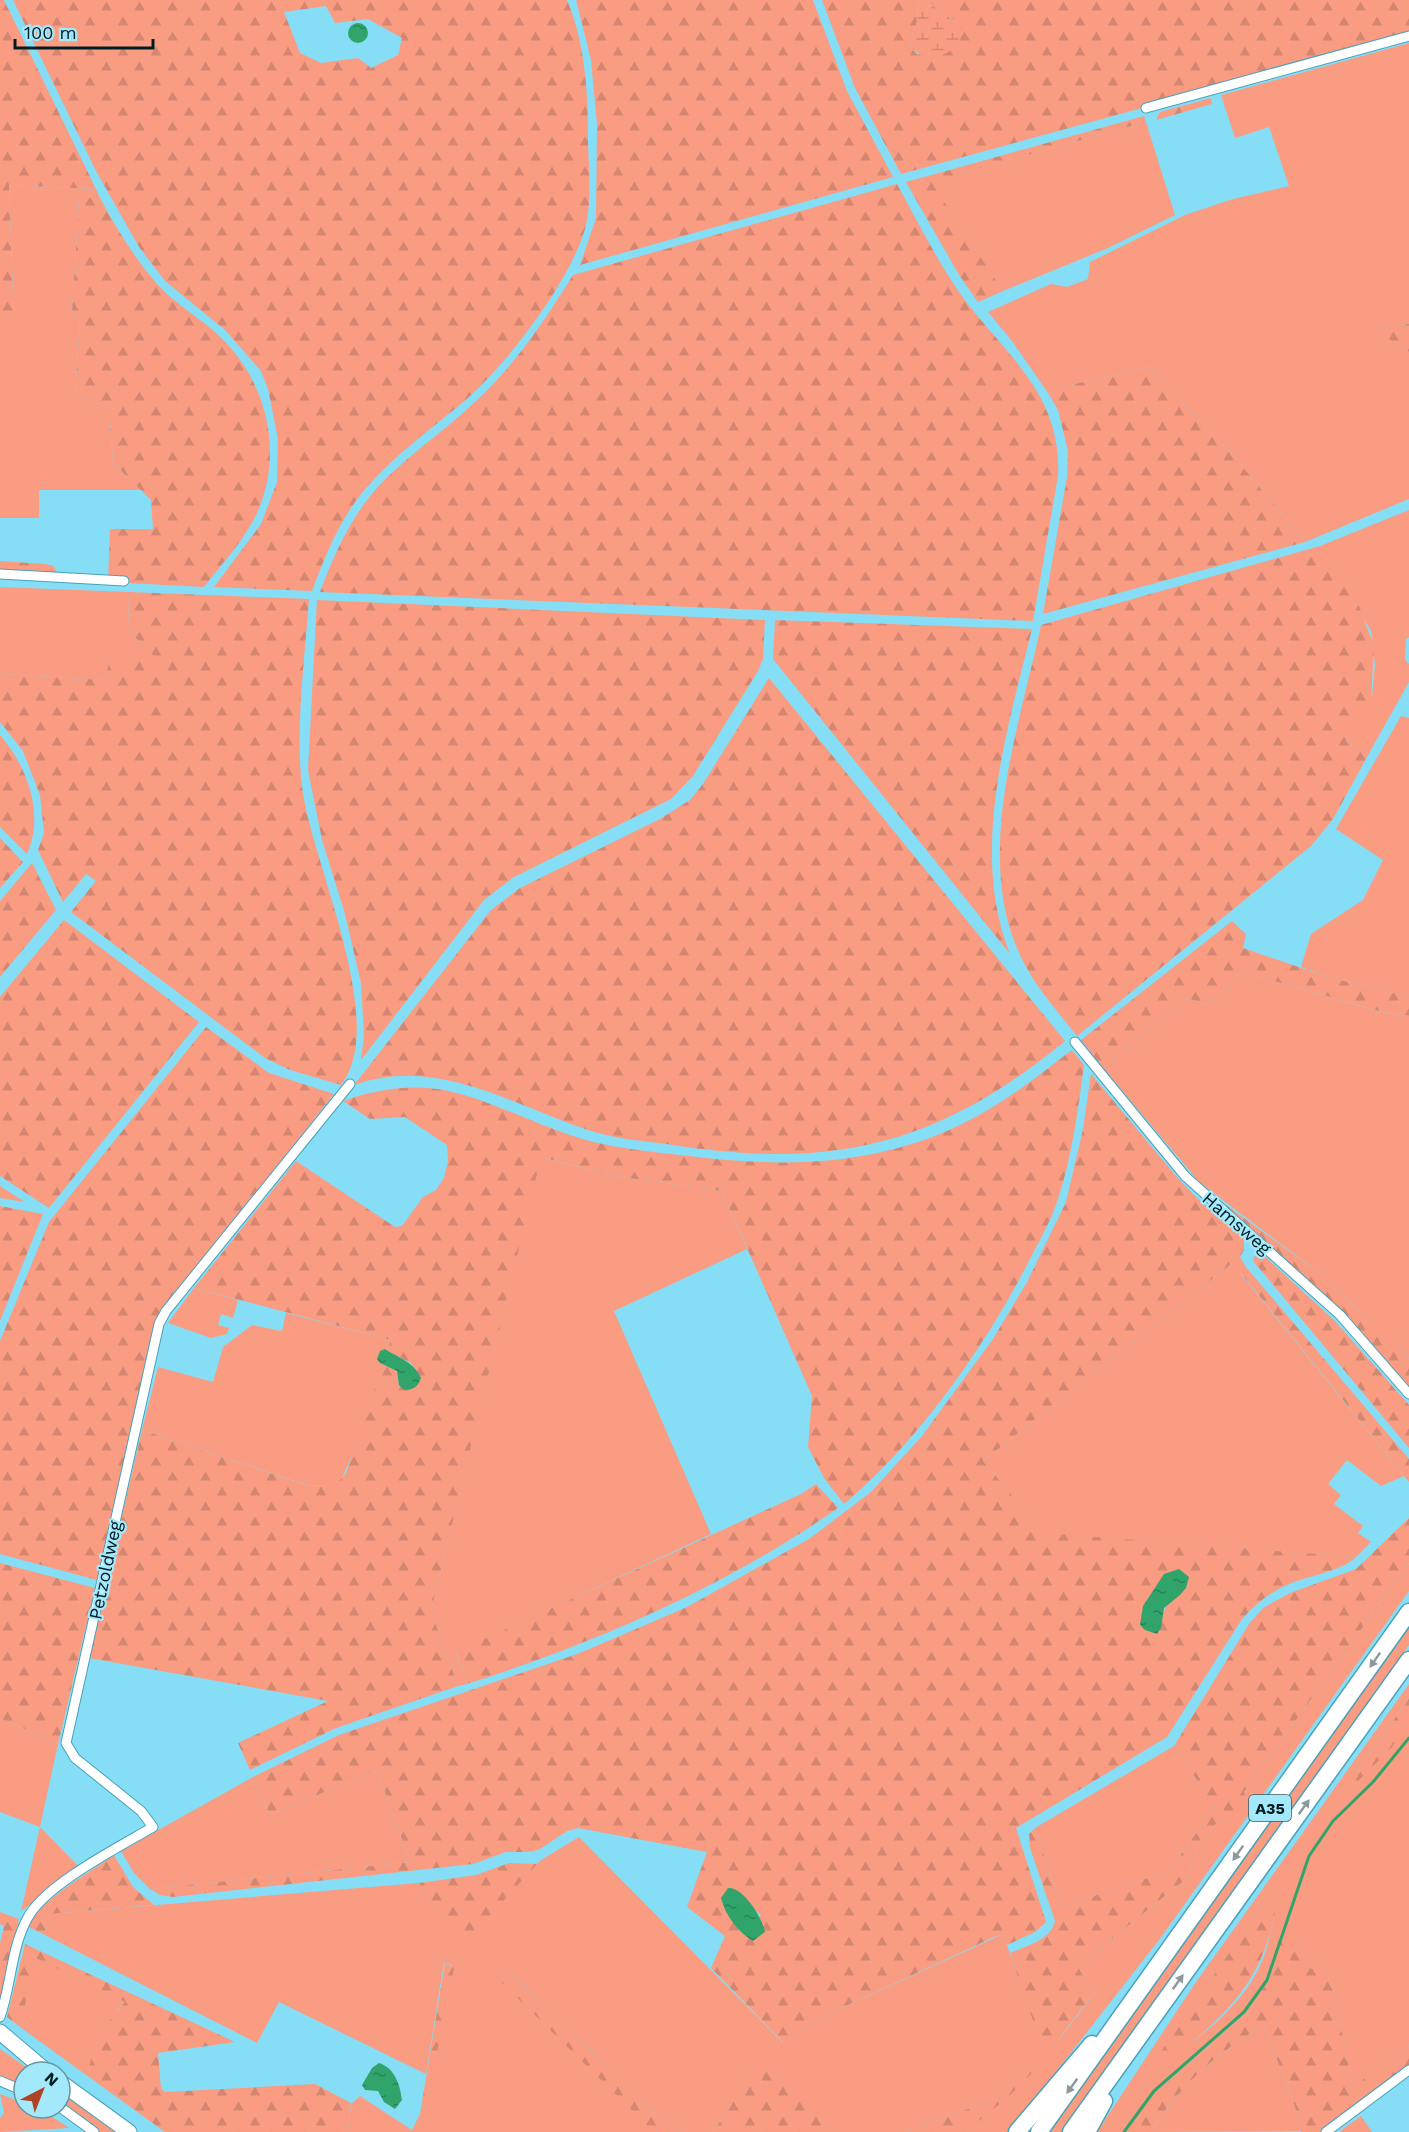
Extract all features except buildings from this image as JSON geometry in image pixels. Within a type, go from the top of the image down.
[{"type":"highway","name":"A35","points":[[1039,2132],[1409,1612]]},
{"type":"highway","name":"A35","points":[[1071,2132],[1409,1660]]},
{"type":"highway","name":"A35","points":[[1017,2132],[1072,2064],[1130,2005]]},
{"type":"highway","name":"A35","points":[[1087,2132],[1144,2030]]},
{"type":"main road","points":[[0,2032],[33,2060]]},
{"type":"main road","points":[[0,2044],[28,2060]]},
{"type":"main road","points":[[72,2091],[129,2132]]},
{"type":"street","points":[[1146,108],[1409,36]]},
{"type":"street","points":[[0,574],[124,581]]},
{"type":"street","name":"Hamsweg","points":[[1075,1042],[1185,1176],[1340,1315],[1409,1394]]},
{"type":"street","name":"Petzoldweg","points":[[0,2017],[20,1935],[33,1908],[53,1890],[153,1827],[141,1811],[75,1758],[66,1743],[159,1324],[166,1311],[350,1084]]},
{"type":"street","points":[[1326,2132],[1409,2070]]},
{"type":"street","points":[[72,2116],[94,2132]]},
{"type":"green space","points":[[0,0],[4,0],[96,189],[9,185],[14,321],[0,321]]},
{"type":"green space","points":[[13,0],[567,0],[573,17],[585,70],[589,176],[587,219],[577,250],[552,296],[502,363],[469,397],[383,470],[358,498],[337,531],[312,591],[214,587],[261,524],[277,482],[278,439],[268,389],[261,371],[225,330],[165,281],[139,247],[96,171]],"holes":[[[326,6],[335,23],[368,19],[402,38],[398,55],[371,68],[358,58],[321,63],[300,53],[284,12]]]},
{"type":"green space","points":[[576,0],[813,0],[847,91],[893,177],[580,265],[596,218],[597,124],[591,60]]},
{"type":"green space","points":[[822,0],[920,0],[917,3],[917,22],[910,47],[918,55],[953,18],[944,20],[929,0],[1409,0],[1409,35],[901,174],[855,88]]},
{"type":"green space","points":[[920,0],[929,0],[944,20],[953,18],[961,22],[962,33],[959,41],[946,53],[928,56],[910,47],[917,22],[917,3]]},
{"type":"green space","points":[[1409,43],[1409,324],[1372,328],[1409,352],[1409,499],[1305,542],[1232,454],[1149,367],[1058,388],[1048,393],[1012,341],[988,312],[1051,284],[1067,287],[1088,279],[1090,262],[1185,215],[1233,199],[1289,186],[1269,127],[1235,138],[1221,95]]},
{"type":"green space","points":[[1211,98],[1212,104],[1156,120],[1160,112]]},
{"type":"green space","points":[[1144,116],[1146,122],[931,182],[1003,291],[978,302],[959,275],[906,182]]},
{"type":"green space","points":[[1146,122],[1175,215],[1108,248],[1003,291],[930,182]]},
{"type":"green space","points":[[897,184],[948,275],[967,303],[1030,381],[1043,402],[1052,424],[1057,448],[1058,476],[1033,621],[320,592],[344,537],[367,500],[388,476],[464,412],[504,372],[540,325],[573,275]]},
{"type":"green space","points":[[9,185],[96,189],[100,198],[79,198],[72,312],[80,321],[75,394],[109,408],[113,463],[141,490],[39,490],[39,518],[0,518],[0,321],[14,319]]},
{"type":"green space","points":[[79,198],[100,198],[126,243],[158,285],[230,347],[256,387],[264,408],[269,431],[270,454],[268,477],[262,499],[253,521],[242,538],[204,587],[108,582],[110,529],[153,529],[151,500],[113,463],[109,408],[75,394],[80,321],[72,312]]},
{"type":"green space","points":[[1409,324],[1409,352],[1371,328]]},
{"type":"green space","points":[[1149,367],[1232,454],[1305,542],[1043,614],[1067,477],[1068,451],[1058,410],[1048,393],[1058,388]]},
{"type":"green space","points":[[1409,510],[1409,637],[1406,639],[1405,660],[1409,664],[1409,682],[1367,757],[1346,741],[1372,696],[1375,665],[1371,631],[1320,546]]},
{"type":"green space","points":[[1320,546],[1340,568],[1355,595],[1374,646],[1371,702],[1346,741],[1367,757],[1333,819],[1311,846],[1077,1036],[1043,993],[1025,965],[1009,925],[1001,884],[1000,840],[1004,796],[1041,625]]},
{"type":"green space","points":[[0,561],[46,564],[53,566],[58,573],[0,577]]},
{"type":"green space","points":[[0,587],[129,592],[128,630],[159,660],[109,661],[105,680],[0,674]]},
{"type":"green space","points":[[129,592],[309,599],[300,717],[302,786],[308,817],[343,939],[357,1022],[354,1057],[341,1085],[290,1070],[265,1058],[71,912],[96,881],[86,874],[63,902],[38,850],[44,833],[40,795],[23,751],[0,722],[0,674],[105,680],[109,661],[112,659],[158,660],[128,630]]},
{"type":"green space","points":[[317,600],[765,620],[763,659],[758,671],[693,776],[671,799],[514,877],[484,900],[361,1060],[364,1035],[361,983],[345,914],[322,840],[308,770]]},
{"type":"green space","points":[[775,620],[1032,629],[1003,750],[992,833],[993,875],[998,915],[1010,954],[773,659]]},
{"type":"green space","points":[[769,678],[1065,1041],[1019,1076],[973,1105],[928,1126],[882,1141],[834,1151],[784,1154],[731,1152],[608,1136],[474,1087],[444,1079],[415,1076],[385,1077],[354,1085],[491,910],[520,888],[660,819],[690,800],[703,784]]},
{"type":"green space","points":[[1401,716],[1409,718],[1409,997],[1328,977],[1301,967],[1311,934],[1363,900],[1383,860],[1336,829]]},
{"type":"green space","points":[[0,735],[18,761],[30,791],[34,823],[27,854],[0,827]]},
{"type":"green space","points":[[0,838],[23,862],[0,888]]},
{"type":"green space","points":[[32,863],[56,910],[0,977],[0,901]]},
{"type":"green space","points":[[64,920],[199,1022],[49,1208],[0,1176],[0,997]]},
{"type":"green space","points":[[1232,921],[1246,934],[1243,948],[1328,977],[1409,997],[1409,1016],[1382,1012],[1257,976],[1249,969],[1207,1005],[1187,998],[1103,1068],[1081,1040]]},
{"type":"green space","points":[[1249,969],[1257,976],[1381,1012],[1409,1016],[1409,1359],[1322,1275],[1199,1182],[1103,1068],[1187,998],[1207,1005]]},
{"type":"green space","points":[[206,1027],[269,1073],[334,1094],[166,1308],[97,1580],[0,1554],[0,1341],[49,1222]]},
{"type":"green space","points":[[1072,1050],[1084,1065],[1077,1116],[1063,1183],[1045,1231],[992,1327],[948,1392],[898,1452],[844,1504],[824,1478],[808,1447],[812,1396],[722,1191],[614,1176],[541,1157],[431,1611],[458,1686],[336,1728],[250,1770],[238,1743],[328,1701],[89,1658],[142,1430],[306,1485],[329,1485],[338,1482],[346,1473],[383,1364],[397,1371],[399,1385],[421,1378],[411,1363],[387,1351],[391,1340],[194,1288],[296,1161],[395,1227],[402,1226],[423,1197],[436,1190],[444,1178],[448,1161],[447,1145],[405,1117],[370,1119],[343,1101],[376,1092],[406,1088],[432,1088],[457,1093],[564,1133],[610,1146],[730,1160],[810,1162],[888,1151],[963,1124],[1009,1097]]},
{"type":"green space","points":[[1091,1074],[1176,1176],[1197,1198],[1244,1237],[1244,1250],[1240,1257],[983,1461],[1044,1533],[1356,1557],[1333,1570],[1287,1585],[1263,1599],[1242,1619],[1167,1737],[1016,1828],[1046,1922],[1035,1932],[1007,1945],[1003,1934],[992,1938],[822,2017],[783,2042],[711,1968],[725,1936],[687,1907],[707,1852],[578,1828],[567,1831],[540,1849],[531,1852],[506,1852],[473,1864],[173,1897],[160,1895],[150,1889],[410,1862],[377,1770],[270,1815],[253,1777],[339,1735],[580,1653],[687,1607],[809,1539],[871,1492],[922,1436],[993,1339],[1027,1282],[1066,1202],[1083,1129]],"holes":[[[1170,1570],[1174,1601],[1168,1603],[1163,1613]],[[744,1896],[751,1908],[761,1915],[743,1933],[731,1920]]]},
{"type":"green space","points":[[540,1157],[614,1176],[722,1191],[747,1249],[614,1311],[711,1534],[456,1653],[467,1684],[458,1686],[431,1611]]},
{"type":"green space","points":[[0,1186],[25,1202],[0,1198]]},
{"type":"green space","points":[[1215,1197],[1322,1275],[1409,1359],[1409,1389],[1318,1290]]},
{"type":"green space","points":[[0,1206],[43,1214],[0,1321]]},
{"type":"green space","points":[[1260,1252],[1335,1321],[1409,1405],[1409,1448],[1254,1262],[1253,1258]]},
{"type":"green space","points":[[1240,1257],[1246,1267],[1240,1273],[1404,1476],[1381,1486],[1347,1460],[1328,1484],[1341,1495],[1334,1504],[1363,1526],[1358,1533],[1371,1542],[1356,1557],[1044,1534],[983,1461]]},
{"type":"green space","points":[[1246,1267],[1409,1459],[1409,1482],[1240,1272]]},
{"type":"green space","points":[[194,1288],[238,1300],[233,1318],[221,1314],[218,1325],[229,1328],[227,1334],[211,1338],[168,1323]]},
{"type":"green space","points":[[286,1313],[391,1340],[387,1351],[384,1349],[380,1363],[383,1364],[361,1434],[340,1483],[333,1486],[307,1485],[142,1430],[158,1367],[213,1382],[223,1347],[252,1325],[282,1331]]},
{"type":"green space","points":[[816,1484],[838,1508],[751,1563],[612,1631],[467,1684],[456,1652],[801,1494]]},
{"type":"green space","points":[[1409,1518],[1409,1563],[1244,1792],[1248,1800],[1237,1815],[1219,1819],[1198,1848],[1187,1878],[1080,1965],[1079,1969],[1094,1993],[1034,2071],[1007,2098],[965,2132],[907,2132],[1000,2097],[1042,2047],[1010,1953],[1043,1938],[1053,1928],[1055,1921],[1030,1848],[1029,1834],[1035,1828],[1061,1907],[1169,1871],[1215,1807],[1174,1746],[1249,1624],[1263,1608],[1290,1593],[1356,1569]]},
{"type":"green space","points":[[0,1563],[95,1588],[58,1744],[0,1718]]},
{"type":"green space","points":[[1409,1563],[1409,1591],[1159,1940],[1009,2132],[965,2132],[1034,2067],[1094,1993],[1079,1969],[1080,1965],[1187,1878],[1198,1848],[1219,1819],[1248,1800],[1244,1792]]},
{"type":"green space","points":[[1409,1627],[1409,1645],[1065,2132],[1050,2132]]},
{"type":"green space","points":[[1409,1684],[1409,1698],[1354,1777],[1409,1719],[1409,2046],[1353,2088],[1332,1984],[1322,1965],[1311,1970],[1295,1938],[1267,1975],[1250,2011],[1152,2095],[1121,2132],[1097,2132],[1196,1982]],"holes":[[[1266,1900],[1274,1917],[1265,1953],[1244,1992],[1213,2025],[1141,2081]]]},
{"type":"green space","points":[[1409,1698],[1409,1720],[1392,1747],[1356,1783],[1354,1777]]},
{"type":"green space","points":[[0,1718],[58,1744],[40,1827],[0,1812]]},
{"type":"green space","points":[[1174,1746],[1215,1807],[1169,1871],[1061,1907],[1035,1828]]},
{"type":"green space","points":[[377,1770],[410,1862],[150,1889],[134,1873],[121,1851],[253,1777],[270,1815]]},
{"type":"green space","points":[[40,1827],[80,1868],[21,1911]]},
{"type":"green space","points":[[579,1837],[782,2042],[822,2017],[1003,1934],[1043,2047],[1000,2097],[907,2132],[834,2132],[760,2061],[713,2132],[684,2132],[654,2112],[496,1959],[624,2101],[657,2132],[348,2132],[351,2104],[360,2096],[412,2130],[420,2114],[425,2113],[452,1965],[444,1962],[426,2074],[279,2002],[257,2043],[45,1935],[50,1914],[419,1883],[436,1910],[524,1876],[541,1860]]},
{"type":"green space","points":[[114,1855],[133,1887],[154,1905],[50,1914],[45,1935],[27,1926],[56,1895]]},
{"type":"green space","points":[[509,1863],[537,1864],[464,1944],[436,1910],[419,1883],[476,1875]]},
{"type":"green space","points":[[1272,1895],[1276,1899],[1276,1904],[1269,1936],[1259,1963],[1245,1986],[1211,2026],[1145,2084],[1141,2080],[1266,1900]]},
{"type":"green space","points":[[0,1912],[19,1919],[0,2002],[0,1943],[4,1926],[0,1924]]},
{"type":"green space","points":[[1284,1925],[1295,1938],[1311,1969],[1322,1965],[1332,1984],[1353,2087],[1409,2046],[1409,2066],[1320,2132],[1301,2132],[1302,2126],[1264,2025],[1201,2071],[1174,2099],[1151,2132],[1121,2132],[1152,2095],[1250,2011],[1267,1975]]},
{"type":"green space","points":[[25,1944],[235,2042],[158,2053],[161,2088],[165,2092],[315,2084],[351,2103],[348,2132],[165,2132],[89,2077],[95,2045],[125,2002],[36,1958],[20,2027],[7,2017]]},
{"type":"green space","points":[[39,1957],[126,2002],[118,2009],[89,2069],[89,2077],[72,2065],[72,2060],[66,2060],[20,2027],[32,1966]]},
{"type":"green space","points":[[496,1959],[654,2112],[684,2132],[657,2132],[649,2127],[487,1968]]},
{"type":"green space","points":[[445,1962],[454,1968],[425,2113],[420,2114]]},
{"type":"green space","points":[[1264,2025],[1302,2131],[1151,2132],[1174,2099],[1201,2071]]},
{"type":"green space","points":[[0,2049],[16,2060],[12,2060],[12,2084],[0,2080]]},
{"type":"green space","points":[[760,2060],[834,2132],[713,2132]]},
{"type":"green space","points":[[0,2094],[12,2098],[12,2120],[57,2120],[69,2128],[0,2132],[0,2118],[4,2113]]},
{"type":"green space","points":[[72,2100],[116,2132],[99,2132],[72,2113]]},
{"type":"green space","points":[[1361,2116],[1372,2132],[1339,2132],[1340,2131]]},
{"type":"water","points":[[358,23],[365,26],[368,33],[365,40],[358,43],[351,40],[348,33],[351,26]]},
{"type":"water","points":[[385,1349],[406,1361],[418,1373],[421,1378],[415,1387],[404,1390],[399,1385],[397,1371],[380,1363],[377,1359],[380,1351]]},
{"type":"water","points":[[1179,1569],[1189,1577],[1186,1588],[1164,1608],[1161,1628],[1157,1634],[1145,1630],[1140,1625],[1143,1606],[1164,1574]]},
{"type":"water","points":[[728,1888],[740,1892],[760,1919],[765,1932],[753,1941],[737,1928],[726,1911],[721,1898]]},
{"type":"water","points":[[379,2063],[393,2073],[398,2083],[402,2100],[395,2109],[384,2102],[378,2091],[365,2090],[362,2085],[372,2068]]},
{"type":"waterway","points":[[1124,2132],[1154,2091],[1244,2012],[1267,1980],[1309,1856],[1333,1821],[1373,1782],[1409,1738]]}]
